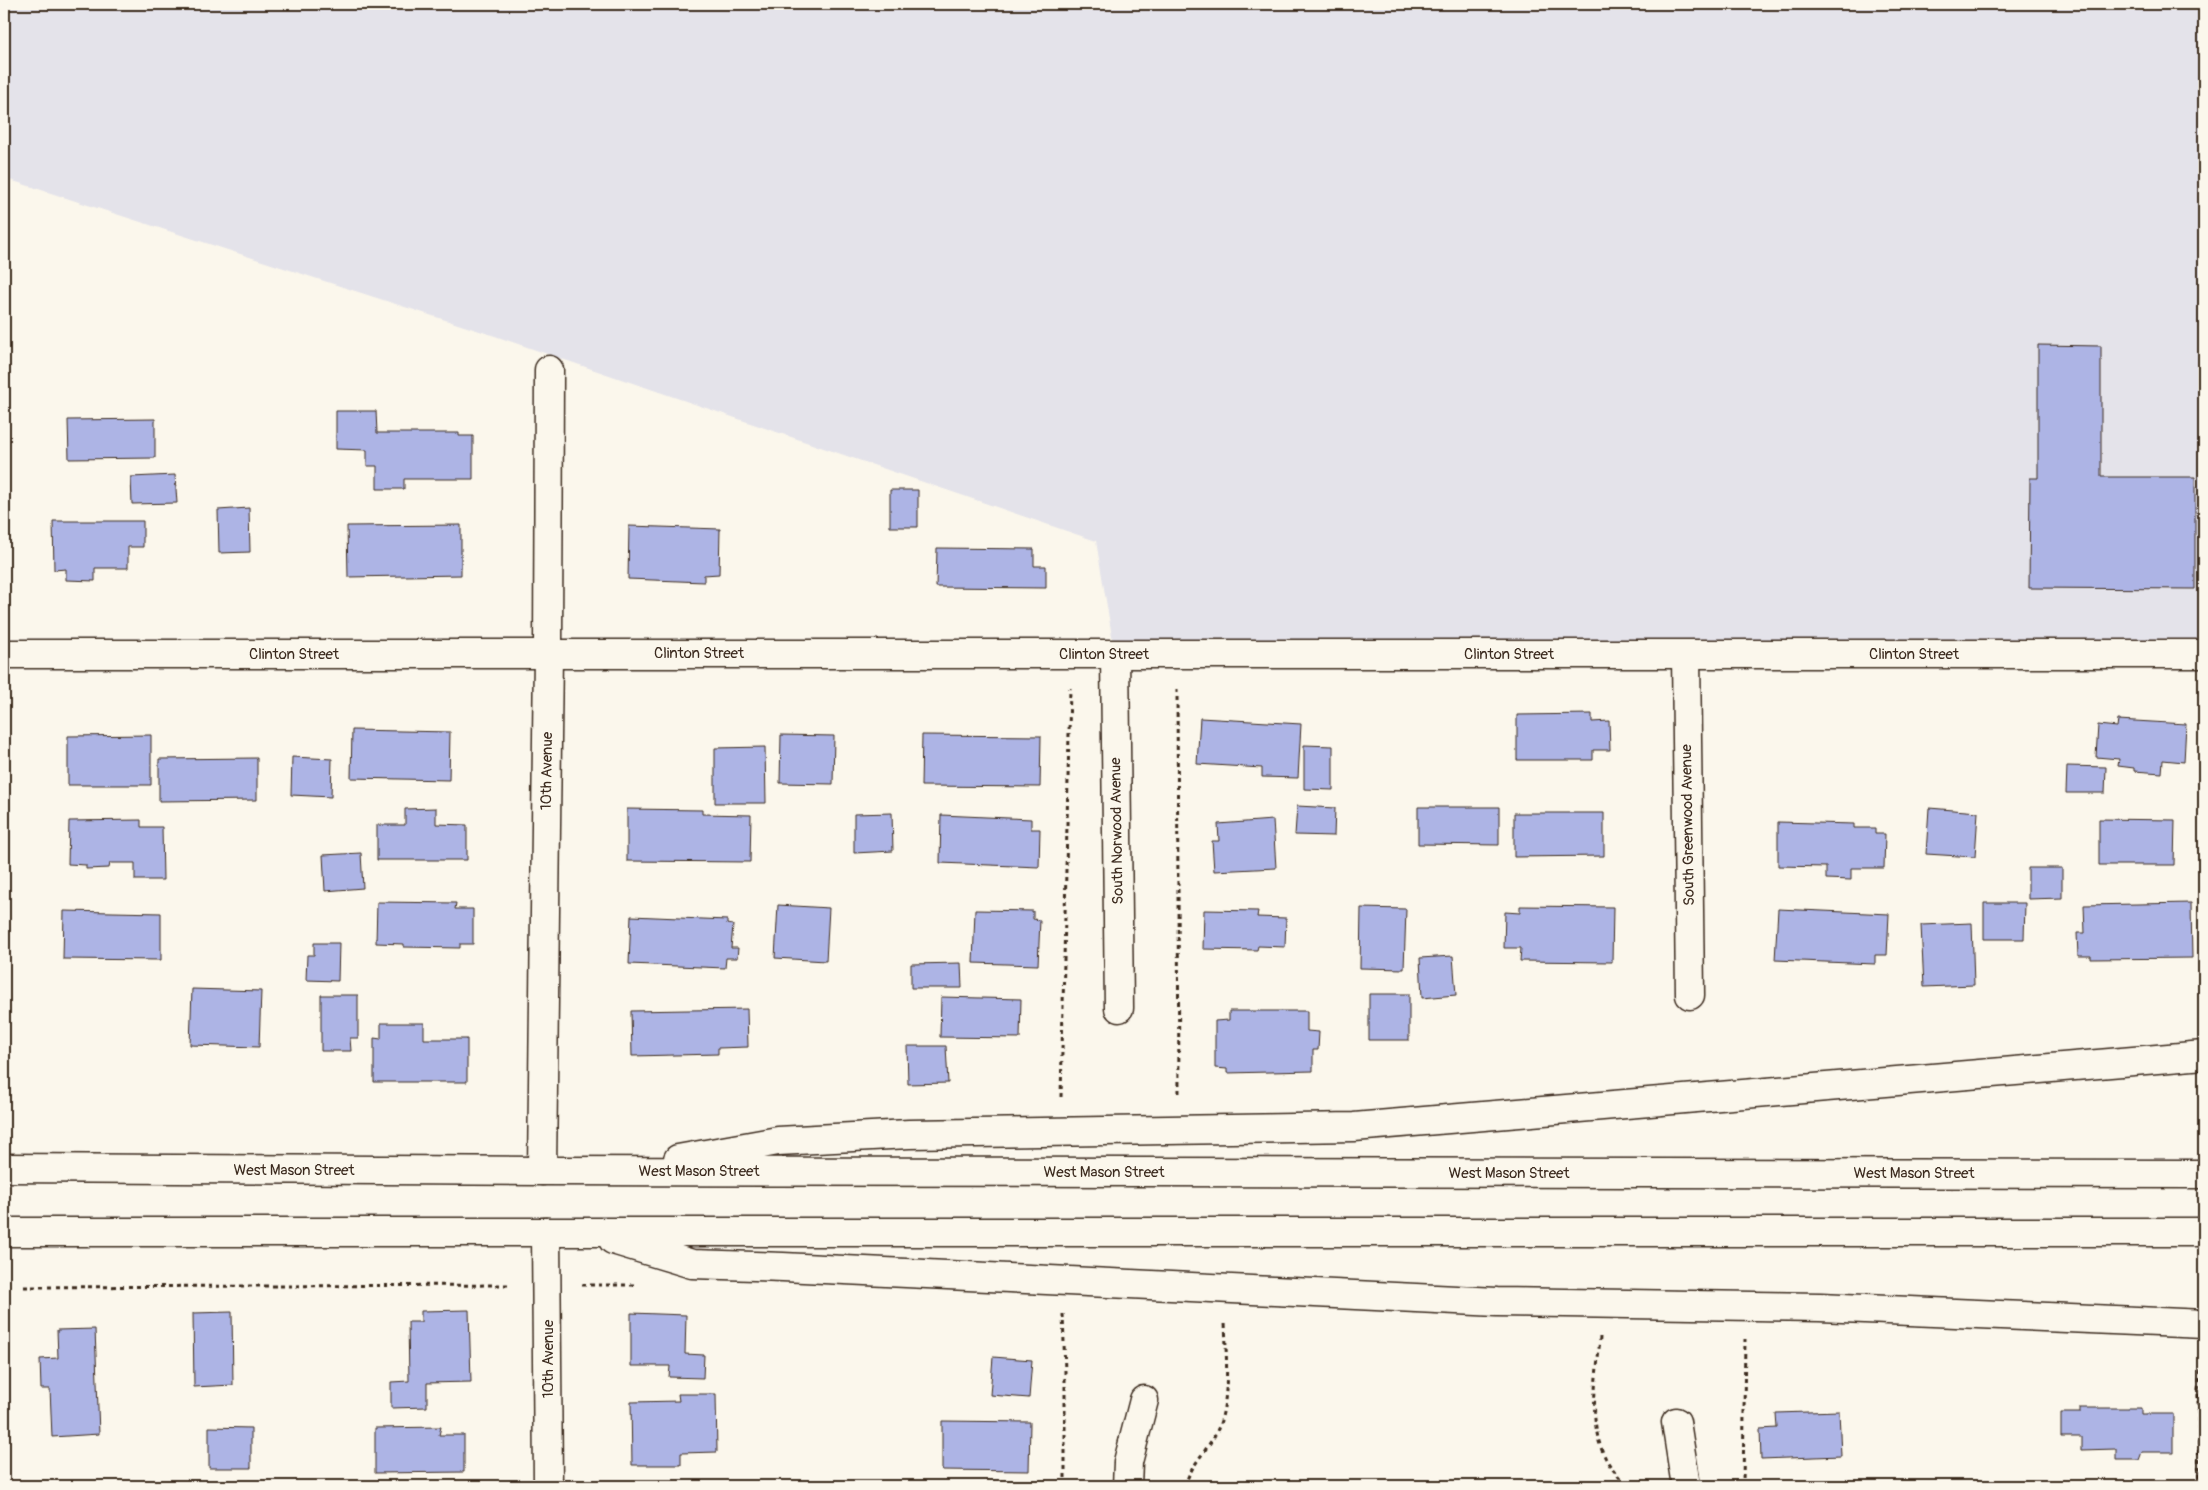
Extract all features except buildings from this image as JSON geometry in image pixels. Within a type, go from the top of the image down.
[{"type":"main road","name":"10th Avenue","points":[[542,1171],[549,370]]},
{"type":"main road","name":"Clinton Street","points":[[4,654],[2204,654]]},
{"type":"main road","name":"South Norwood Avenue","points":[[1115,654],[1119,1008]]},
{"type":"main road","name":"South Greenwood Avenue","points":[[1686,654],[1690,996]]},
{"type":"main road","points":[[612,1171],[778,1140],[909,1134],[1354,1127],[2204,1055]]},
{"type":"main road","name":"West Mason Street","points":[[4,1168],[542,1171],[2204,1174]]},
{"type":"main road","points":[[4,1232],[2204,1232]]},
{"type":"main road","name":"10th Avenue","points":[[546,1232],[548,1486]]},
{"type":"main road","points":[[587,1232],[692,1264],[1497,1302],[1820,1307],[2204,1324]]},
{"type":"main road","points":[[1128,1486],[1128,1462],[1144,1400]]},
{"type":"main road","points":[[1676,1422],[1686,1486]]},
{"type":"path","points":[[1061,1098],[1071,654]]},
{"type":"path","points":[[1176,654],[1179,1096]]},
{"type":"path","points":[[1063,1314],[1065,1486]]},
{"type":"path","points":[[1185,1486],[1188,1475],[1216,1432],[1225,1398],[1227,1370],[1224,1318]]},
{"type":"path","points":[[1743,1486],[1745,1331]]},
{"type":"path","points":[[1600,1336],[1595,1412],[1597,1432],[1605,1458],[1625,1486]]},
{"type":"path","points":[[2199,1486],[2198,1390],[2203,1354]]},
{"type":"shaded area","points":[[4,4],[2204,4],[2204,654],[1115,654],[1096,541],[495,336],[4,178]]}]
